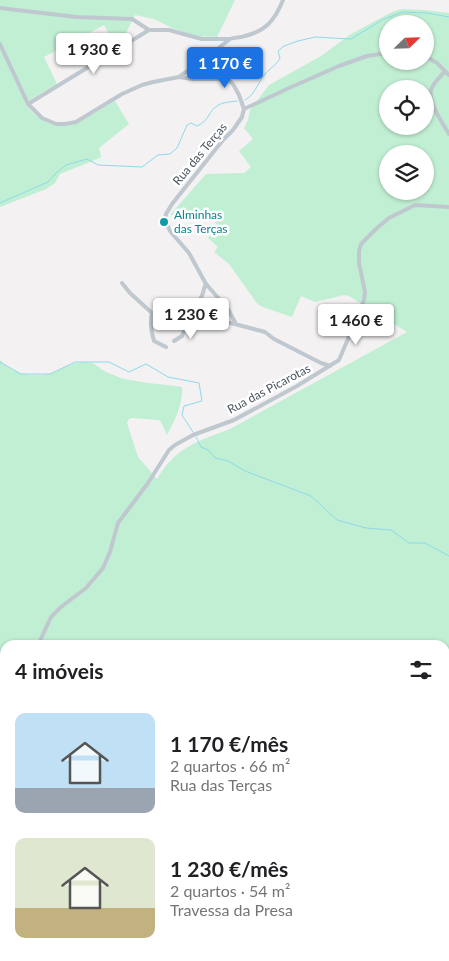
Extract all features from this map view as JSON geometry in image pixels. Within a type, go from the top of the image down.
[{"type":"street","points":[[28,104],[148,30],[169,30],[202,39],[230,39],[252,34],[264,28],[274,18],[283,0]]},
{"type":"street","points":[[0,8],[76,17],[132,19],[148,30]]},
{"type":"street","points":[[179,77],[230,39]]},
{"type":"street","points":[[0,44],[28,104],[42,118],[56,124],[76,122],[122,94],[142,85],[179,77],[227,79],[234,84],[244,109],[338,66],[367,56],[379,54]]},
{"type":"street","points":[[434,61],[449,75]]},
{"type":"street","points":[[445,71],[433,85],[431,99],[449,134]]},
{"type":"street","name":"Rua das Terças","points":[[236,324],[228,309],[206,284],[189,253],[170,231],[165,220],[172,204],[238,123],[244,109]]},
{"type":"street","name":"Rua das Picarotas","points":[[40,640],[51,618],[86,588],[103,568],[110,552],[118,523],[148,484],[169,450],[193,435],[234,420],[297,386],[339,360],[364,300],[365,292],[359,257],[361,244],[389,218],[414,205],[449,207]]},
{"type":"street","points":[[122,284],[152,313],[170,312],[195,304],[200,300],[206,284]]},
{"type":"street","points":[[170,312],[188,320],[236,324],[265,332],[274,339],[330,366]]},
{"type":"street","points":[[152,313],[151,322],[154,340],[166,347]]},
{"type":"street","points":[[174,341],[182,336],[188,320]]},
{"type":"green space","points":[[0,0],[235,0],[217,37],[196,36],[172,28],[154,19],[135,15],[125,35],[128,42],[117,48],[104,25],[44,57],[57,84],[25,103],[36,116],[51,124],[70,124],[88,117],[115,101],[129,124],[99,148],[100,158],[60,174],[55,183],[46,189],[0,207]]},
{"type":"green space","points":[[402,9],[449,13],[449,640],[0,640],[0,360],[12,370],[34,375],[42,375],[74,364],[89,362],[121,378],[182,387],[180,406],[167,435],[159,420],[132,418],[127,423],[138,457],[157,479],[171,460],[189,446],[230,429],[407,332],[349,296],[344,295],[315,302],[301,296],[292,317],[263,307],[256,302],[229,264],[214,252],[218,247],[208,238],[218,225],[205,215],[170,215],[206,174],[244,173],[251,167],[239,151],[253,139],[244,128],[250,110],[269,85],[321,56],[351,34],[379,19],[379,70],[434,70],[434,15],[386,15]]},
{"type":"waterway","points":[[245,100],[254,92],[265,74],[279,60],[278,51],[284,46],[315,37],[351,39],[382,20],[402,12],[427,13],[449,17]]},
{"type":"waterway","points":[[0,203],[48,182],[66,165],[87,159],[98,165],[142,167],[158,155],[170,154],[177,148],[187,125],[191,123],[197,126],[204,121],[214,108],[224,103],[237,101]]},
{"type":"waterway","points":[[0,362],[21,374],[50,374],[75,362],[109,362],[129,372],[146,364],[168,377],[199,383],[202,401],[184,406],[182,415],[193,432]]},
{"type":"waterway","points":[[196,437],[201,447],[208,450],[215,458],[228,461],[245,471],[311,496],[337,520],[366,528],[391,530],[409,543],[425,543],[449,556]]},
{"type":"place","name":"Alminhas das Terças","points":[[164,222]]}]
